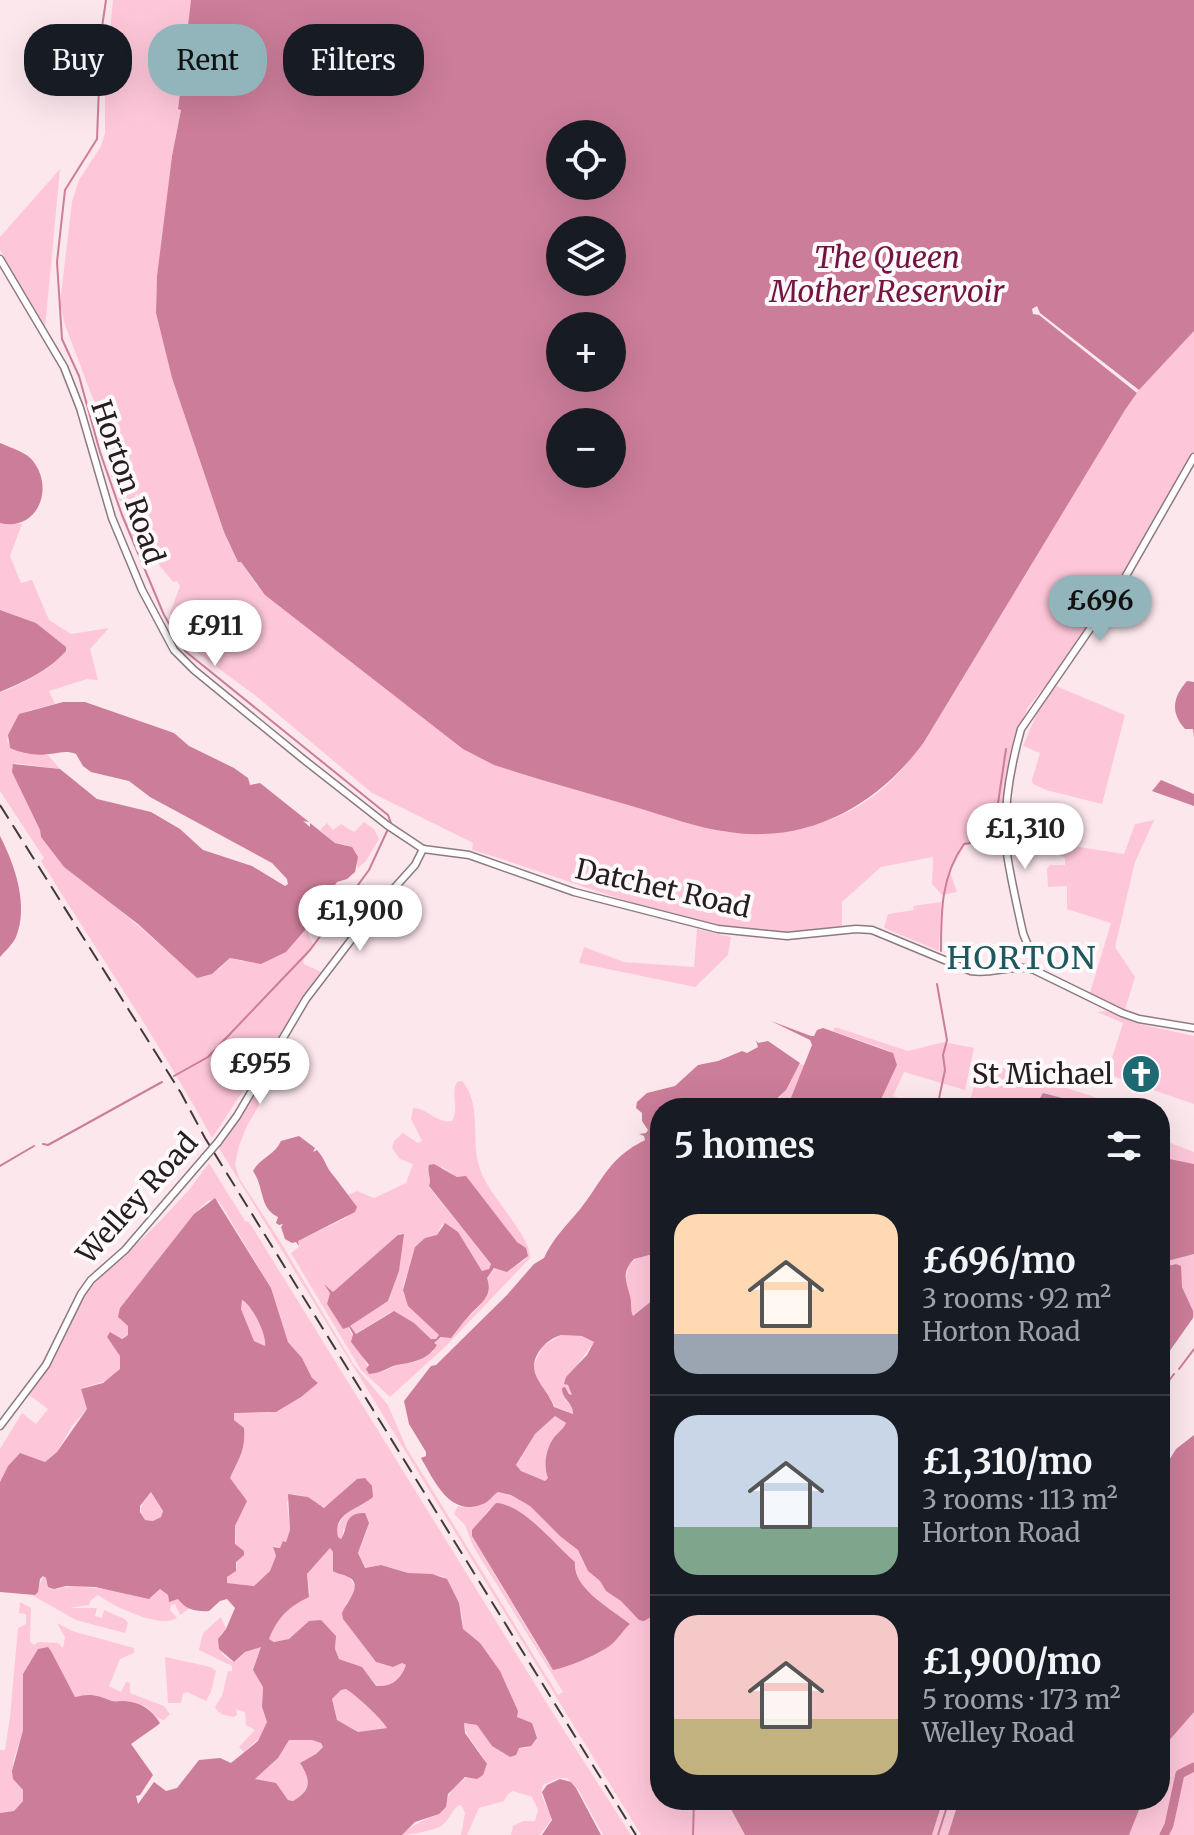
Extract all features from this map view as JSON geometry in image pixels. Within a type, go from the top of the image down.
[{"type":"main road","name":"Horton Road","points":[[0,259],[64,367],[80,408],[88,445],[112,518],[157,622],[174,650],[194,670],[389,826],[423,849]]},
{"type":"main road","points":[[1194,457],[1123,581],[1021,729],[1004,825],[1008,863],[1024,936],[1034,961],[1032,969],[1122,1013],[1159,1024],[1194,1028]]},
{"type":"main road","name":"Datchet Road","points":[[423,849],[469,855],[574,892],[718,929],[787,936],[864,929],[971,971],[988,973],[1020,966],[1032,969]]},
{"type":"main road","name":"Welley Road","points":[[0,1426],[46,1365],[91,1280],[153,1220],[218,1142],[320,979],[371,914],[415,865],[423,849]]},
{"type":"shaded area","points":[[113,0],[191,0],[188,24],[148,24],[148,96],[179,96],[178,107],[181,110],[157,276],[156,313],[172,378],[224,532],[238,562],[257,586],[714,830],[761,833],[828,821],[869,799],[893,779],[924,742],[1125,410],[1139,390],[1194,331],[1194,453],[1168,494],[1127,573],[1119,576],[1068,658],[1028,707],[1012,746],[1000,831],[965,844],[950,872],[957,892],[942,895],[932,884],[933,857],[881,867],[842,902],[842,926],[782,932],[699,921],[622,899],[472,850],[473,843],[372,793],[256,696],[192,649],[170,613],[180,586],[177,581],[173,582],[147,550],[150,543],[139,519],[138,494],[135,495],[137,531],[136,536],[132,537],[109,470],[107,448],[95,404],[65,325],[60,303],[72,202],[79,180],[101,146],[105,133],[105,96],[132,96],[132,24],[111,24]]},
{"type":"shaded area","points":[[60,169],[45,326],[0,250],[0,237]]},
{"type":"shaded area","points":[[0,523],[22,524],[10,556],[21,583],[32,580],[49,620],[71,634],[109,628],[90,649],[98,680],[87,679],[49,691],[55,704],[27,711],[7,739],[10,748],[48,755],[60,769],[15,763],[12,772],[41,837],[64,867],[112,903],[197,977],[219,969],[230,958],[242,961],[286,952],[306,929],[314,946],[303,960],[304,964],[321,972],[212,1138],[41,861],[44,858],[0,791],[0,693],[43,671],[66,651],[36,623],[0,610]]},
{"type":"shaded area","points":[[1056,686],[1125,715],[1102,804],[1033,784],[1040,753],[1023,746],[1040,706]]},
{"type":"shaded area","points":[[1154,820],[1135,862],[1115,947],[1135,977],[1125,1010],[1090,993],[1111,923],[1067,909],[1067,886],[1048,887],[1047,868],[1050,865],[1065,865],[1065,858],[1059,855],[1060,844],[1124,854],[1135,824]]},
{"type":"shaded area","points":[[364,822],[374,829],[379,839],[358,868],[346,845],[335,843],[320,830],[327,823],[333,830],[341,824],[354,832]]},
{"type":"shaded area","points":[[941,902],[939,951],[884,928],[888,914]]},
{"type":"shaded area","points":[[697,929],[731,937],[728,955],[695,987],[579,963],[584,947],[624,962],[694,967]]},
{"type":"shaded area","points":[[1107,1011],[1139,1024],[1194,1036],[1194,1104],[1107,1074],[1123,1023],[1097,1012]]},
{"type":"shaded area","points":[[835,1027],[908,1051],[944,1042],[974,1048],[965,1090],[904,1072],[893,1096],[899,1098],[882,1098],[897,1065],[890,1051],[833,1031]]},
{"type":"shaded area","points":[[800,1064],[805,1066],[791,1098],[779,1098]]},
{"type":"shaded area","points":[[990,1064],[1098,1098],[1060,1098],[1043,1093],[1040,1098],[971,1098],[979,1068],[987,1071]]},
{"type":"shaded area","points":[[275,1066],[268,1089],[239,1146],[235,1164],[239,1178],[354,1365],[388,1405],[406,1447],[558,1695],[563,1692],[473,1546],[465,1525],[454,1514],[458,1506],[475,1506],[497,1492],[511,1495],[530,1506],[578,1550],[588,1571],[606,1591],[624,1603],[634,1615],[650,1616],[650,1810],[731,1810],[745,1835],[641,1835],[219,1148]],"holes":[[[503,1504],[523,1516],[575,1562],[576,1572],[586,1589],[630,1624],[596,1655],[549,1665],[472,1536],[488,1510]]]},
{"type":"shaded area","points":[[462,1081],[472,1100],[477,1156],[483,1177],[524,1238],[530,1258],[446,1346],[390,1397],[361,1370],[291,1253],[300,1246],[297,1241],[346,1218],[354,1205],[348,1195],[357,1191],[374,1198],[406,1183],[413,1164],[400,1159],[392,1148],[394,1141],[403,1133],[418,1143],[422,1141],[411,1119],[413,1108],[452,1121],[457,1082]],"holes":[[[442,1167],[457,1177],[466,1177],[525,1248],[526,1259],[507,1272],[496,1267],[487,1278],[489,1285],[480,1304],[467,1319],[433,1344],[434,1351],[415,1362],[399,1364],[382,1372],[368,1367],[348,1327],[343,1328],[327,1304],[330,1293],[324,1284],[333,1292],[401,1233],[399,1271],[388,1301],[350,1326],[355,1334],[391,1312],[417,1326],[431,1339],[440,1335],[413,1308],[403,1290],[404,1281],[431,1238],[437,1235],[442,1224],[454,1230],[483,1272],[491,1264],[429,1187],[431,1178]]]},
{"type":"shaded area","points":[[1170,1143],[1194,1152],[1194,1164],[1170,1159]]},
{"type":"shaded area","points":[[209,1163],[245,1221],[249,1222],[631,1835],[603,1835],[578,1789],[567,1778],[559,1778],[543,1785],[542,1795],[551,1820],[540,1835],[511,1835],[513,1826],[523,1821],[535,1821],[538,1810],[532,1797],[513,1791],[504,1801],[479,1808],[467,1835],[461,1835],[465,1813],[459,1805],[438,1828],[402,1835],[446,1807],[455,1786],[487,1767],[464,1723],[477,1725],[492,1746],[510,1757],[537,1738],[527,1722],[517,1717],[503,1680],[490,1658],[463,1629],[462,1615],[443,1576],[408,1573],[381,1565],[365,1568],[358,1553],[367,1530],[343,1529],[343,1536],[341,1539],[338,1537],[336,1532],[344,1516],[368,1501],[357,1479],[326,1507],[316,1505],[308,1497],[293,1494],[287,1502],[290,1530],[287,1541],[283,1541],[280,1548],[275,1546],[273,1549],[276,1556],[270,1571],[254,1586],[227,1583],[227,1577],[237,1568],[235,1526],[240,1513],[239,1489],[230,1478],[244,1440],[240,1426],[234,1420],[234,1413],[269,1413],[313,1380],[288,1342],[271,1288],[219,1201],[209,1200],[201,1207],[120,1308],[129,1329],[128,1335],[120,1339],[111,1332],[107,1337],[119,1354],[121,1367],[113,1377],[81,1389],[87,1409],[72,1426],[57,1452],[45,1462],[20,1453],[8,1466],[0,1482],[0,1449],[22,1413],[36,1424],[48,1409],[25,1392],[46,1365],[81,1294],[115,1259],[163,1218]]},
{"type":"shaded area","points":[[650,1254],[650,1302],[633,1316],[625,1286],[628,1266],[638,1257]]},
{"type":"shaded area","points":[[1194,1254],[1194,1319],[1180,1273],[1175,1264],[1170,1265],[1170,1260]]},
{"type":"shaded area","points":[[241,1300],[258,1320],[265,1346],[254,1341],[241,1309]]},
{"type":"shaded area","points":[[561,1335],[582,1336],[594,1342],[567,1384],[572,1393],[568,1391],[565,1400],[572,1406],[574,1414],[555,1407],[533,1366],[543,1346]]},
{"type":"shaded area","points":[[555,1416],[566,1423],[566,1428],[556,1438],[546,1458],[548,1478],[545,1481],[516,1466],[535,1434]]},
{"type":"shaded area","points":[[151,1492],[163,1511],[161,1517],[153,1521],[145,1520],[141,1511]]},
{"type":"shaded area","points":[[330,1548],[333,1552],[333,1571],[349,1577],[355,1586],[343,1619],[376,1662],[393,1667],[402,1663],[406,1665],[391,1683],[376,1686],[360,1668],[339,1659],[336,1640],[307,1623],[289,1639],[274,1642],[269,1639],[278,1619],[287,1609],[306,1599],[310,1593],[307,1574]]},
{"type":"shaded area","points":[[43,1576],[47,1583],[57,1589],[89,1587],[151,1598],[160,1589],[168,1595],[168,1600],[178,1599],[190,1608],[180,1615],[175,1604],[171,1605],[170,1610],[177,1618],[159,1621],[125,1610],[98,1595],[89,1605],[69,1608],[97,1608],[95,1616],[102,1618],[104,1610],[125,1619],[128,1623],[125,1633],[76,1620],[30,1594],[35,1595]]},
{"type":"shaded area","points":[[20,1602],[31,1608],[30,1642],[34,1645],[38,1642],[58,1643],[63,1648],[65,1637],[57,1623],[72,1631],[134,1648],[134,1653],[120,1659],[109,1686],[121,1692],[126,1682],[130,1683],[130,1693],[164,1706],[170,1714],[164,1720],[140,1704],[94,1696],[75,1697],[60,1667],[23,1674],[23,1730],[13,1762],[13,1779],[23,1790],[23,1801],[14,1811],[0,1813],[0,1750],[5,1750],[10,1717],[18,1628],[26,1624],[26,1614],[19,1613]]},
{"type":"shaded area","points":[[221,1617],[226,1629],[220,1635],[222,1654],[232,1662],[245,1652],[260,1646],[262,1648],[257,1658],[256,1675],[263,1687],[262,1707],[267,1722],[262,1736],[244,1752],[239,1747],[255,1730],[246,1725],[245,1712],[236,1709],[237,1715],[234,1717],[220,1714],[222,1711],[219,1713],[215,1707],[232,1666],[199,1650],[203,1633]]},
{"type":"shaded area","points":[[165,1657],[211,1667],[216,1671],[206,1701],[187,1692],[183,1694],[181,1703],[168,1703]]},
{"type":"shaded area","points":[[346,1689],[387,1728],[358,1732],[337,1720],[332,1699]]},
{"type":"shaded area","points":[[1194,1712],[1194,1835],[1129,1835],[1139,1810],[1170,1810],[1170,1740]]},
{"type":"shaded area","points":[[289,1740],[312,1740],[323,1747],[303,1761],[301,1766],[308,1776],[308,1785],[303,1794],[293,1801],[288,1800],[274,1784],[255,1779],[274,1762]]},
{"type":"shaded area","points":[[940,1810],[956,1810],[948,1835],[932,1835]]},
{"type":"water","name":"The Queen Mother Reservoir","points":[[191,0],[1194,0],[1194,331],[1139,390],[1125,410],[924,742],[906,764],[863,801],[814,825],[787,832],[758,834],[705,828],[494,765],[463,749],[265,595],[238,562],[224,532],[172,378],[156,313],[157,276],[181,110],[178,109],[180,96],[267,96],[267,24],[188,24]]},
{"type":"water","points":[[0,443],[30,458],[42,484],[39,506],[33,515],[13,524],[0,523]]},
{"type":"water","points":[[0,610],[36,623],[66,647],[66,651],[27,680],[0,692]]},
{"type":"water","points":[[1187,681],[1194,682],[1194,737],[1193,729],[1185,729],[1175,711],[1176,699]]},
{"type":"water","points":[[63,702],[85,702],[174,733],[189,746],[234,768],[248,778],[250,785],[260,783],[309,822],[303,821],[310,827],[310,823],[335,843],[352,847],[358,857],[355,872],[337,882],[306,929],[286,952],[261,964],[230,958],[212,974],[197,978],[138,924],[64,867],[41,837],[12,772],[13,764],[60,769],[97,799],[151,812],[180,829],[203,850],[252,866],[285,886],[287,879],[272,863],[150,797],[129,781],[91,772],[76,754],[44,755],[10,748],[8,735],[19,714]]},
{"type":"water","points":[[1161,780],[1194,794],[1194,806],[1152,791]]},
{"type":"water","points":[[0,836],[15,873],[21,912],[16,937],[0,957]]},
{"type":"water","points":[[771,1021],[811,1036],[823,1028],[893,1053],[897,1065],[882,1098],[791,1098],[812,1045],[810,1040]]},
{"type":"water","points":[[756,1040],[758,1043],[768,1041],[800,1063],[786,1090],[778,1098],[650,1098],[650,1255],[634,1259],[627,1268],[626,1277],[633,1316],[650,1302],[650,1618],[644,1621],[606,1591],[588,1571],[578,1550],[530,1506],[511,1495],[498,1492],[485,1503],[472,1507],[462,1506],[446,1496],[421,1458],[426,1456],[426,1452],[409,1424],[404,1401],[431,1366],[436,1365],[534,1264],[544,1258],[615,1162],[645,1140],[639,1134],[648,1130],[642,1121],[642,1113],[636,1108],[637,1102],[647,1093],[675,1086],[698,1065],[742,1051],[747,1053],[758,1047]],"holes":[[[561,1335],[582,1336],[594,1342],[587,1355],[566,1377],[564,1384],[568,1385],[572,1395],[565,1387],[562,1388],[573,1414],[554,1407],[538,1380],[534,1366],[535,1358],[549,1341]],[[555,1416],[566,1423],[549,1448],[546,1463],[548,1478],[545,1481],[521,1471],[516,1465],[535,1434]]]},
{"type":"water","points":[[1043,1093],[1062,1098],[1040,1098]]},
{"type":"water","points":[[299,1136],[315,1148],[313,1152],[317,1150],[357,1207],[355,1212],[298,1241],[299,1246],[285,1239],[283,1224],[276,1223],[278,1217],[268,1209],[253,1171],[281,1141]]},
{"type":"water","points":[[1170,1159],[1194,1164],[1194,1254],[1170,1260]]},
{"type":"water","points":[[434,1164],[457,1177],[466,1176],[517,1242],[526,1248],[528,1256],[507,1272],[494,1268],[487,1278],[489,1290],[484,1300],[451,1338],[441,1337],[434,1343],[437,1345],[434,1349],[422,1359],[369,1374],[366,1369],[369,1365],[351,1342],[353,1334],[349,1327],[343,1329],[327,1304],[330,1293],[299,1247],[333,1292],[398,1235],[404,1234],[399,1271],[388,1301],[350,1326],[356,1334],[394,1311],[414,1323],[431,1339],[436,1339],[439,1335],[408,1306],[403,1290],[415,1247],[425,1238],[437,1235],[445,1223],[458,1232],[482,1271],[489,1269],[491,1264],[429,1186],[429,1165]]},
{"type":"water","points":[[215,1198],[271,1288],[288,1342],[318,1383],[276,1412],[234,1413],[234,1420],[244,1428],[244,1443],[230,1478],[247,1501],[235,1526],[235,1544],[244,1551],[244,1555],[236,1562],[236,1571],[227,1577],[227,1583],[254,1586],[270,1571],[276,1556],[273,1547],[280,1548],[283,1541],[286,1542],[290,1530],[288,1494],[308,1497],[324,1508],[357,1479],[365,1478],[372,1486],[373,1497],[343,1517],[337,1529],[338,1537],[341,1539],[353,1515],[365,1513],[369,1523],[358,1553],[365,1568],[381,1565],[447,1579],[459,1603],[463,1629],[480,1643],[500,1671],[518,1711],[517,1717],[532,1723],[537,1738],[531,1746],[519,1748],[516,1755],[510,1757],[492,1746],[477,1725],[464,1723],[465,1733],[487,1764],[483,1775],[477,1779],[465,1777],[448,1794],[446,1807],[439,1814],[415,1822],[402,1835],[0,1835],[0,1813],[14,1811],[23,1801],[23,1790],[13,1779],[12,1771],[23,1730],[23,1674],[38,1649],[48,1647],[75,1697],[94,1695],[112,1701],[136,1703],[149,1710],[160,1723],[131,1744],[153,1775],[140,1795],[136,1796],[138,1804],[154,1782],[166,1791],[177,1788],[199,1760],[220,1758],[231,1763],[258,1741],[267,1722],[262,1707],[263,1687],[253,1670],[261,1647],[245,1652],[234,1662],[219,1649],[218,1639],[235,1608],[227,1599],[209,1611],[200,1611],[187,1607],[178,1599],[169,1602],[168,1595],[160,1589],[149,1599],[95,1587],[66,1586],[54,1589],[48,1587],[43,1576],[35,1595],[0,1592],[0,1482],[8,1466],[20,1453],[45,1462],[57,1452],[87,1409],[81,1389],[103,1383],[120,1369],[120,1356],[107,1337],[110,1332],[122,1339],[128,1335],[128,1326],[118,1317],[120,1308],[194,1214]],"holes":[[[242,1300],[258,1321],[265,1346],[254,1341],[241,1309]],[[151,1492],[163,1511],[161,1517],[153,1521],[145,1520],[140,1506]],[[330,1548],[333,1552],[333,1571],[352,1579],[355,1588],[342,1613],[343,1619],[376,1662],[393,1667],[402,1663],[406,1665],[395,1681],[376,1686],[362,1667],[339,1659],[335,1649],[336,1636],[321,1620],[309,1621],[289,1639],[274,1642],[269,1639],[284,1614],[309,1597],[307,1574]],[[346,1689],[387,1728],[358,1732],[337,1720],[332,1699]],[[289,1740],[321,1743],[323,1747],[316,1754],[300,1763],[308,1784],[304,1793],[293,1801],[288,1800],[276,1783],[255,1779],[278,1758]]]},
{"type":"water","points":[[1170,1266],[1181,1266],[1182,1287],[1193,1318],[1170,1351]]},
{"type":"water","points":[[1194,1435],[1194,1712],[1170,1740],[1170,1459],[1176,1449]]},
{"type":"water","points":[[496,1503],[517,1510],[538,1526],[575,1562],[576,1572],[586,1589],[630,1624],[609,1646],[585,1659],[553,1670],[472,1536],[472,1530]]},
{"type":"water","points":[[560,1779],[571,1782],[576,1788],[601,1835],[542,1835],[552,1820],[542,1792],[547,1785]]},
{"type":"water","points":[[731,1810],[940,1810],[932,1835],[745,1835]]},
{"type":"water","points":[[956,1810],[1139,1810],[1129,1835],[948,1835]]},
{"type":"pier","points":[[1037,306],[1040,313],[1139,390],[1137,393],[1039,315],[1033,314],[1032,309]]},
{"type":"waterway","points":[[106,0],[101,34],[97,139],[65,190],[57,262],[62,339],[79,376],[100,452],[122,515],[164,615],[185,651],[388,815],[391,823]]},
{"type":"waterway","points":[[941,951],[942,908],[951,869],[964,844],[993,837],[1006,749]]},
{"type":"waterway","points":[[174,1076],[208,1057],[310,950],[369,870],[388,829]]},
{"type":"waterway","points":[[937,984],[947,1040],[939,1098]]},
{"type":"waterway","points":[[43,1144],[48,1145],[162,1082]]},
{"type":"waterway","points":[[0,1166],[34,1146]]},
{"type":"waterway","points":[[1179,1369],[1194,1349]]},
{"type":"waterway","points":[[1170,1379],[1174,1374]]},
{"type":"waterway","points":[[1164,1835],[1180,1774],[1194,1767]]},
{"type":"waterway","points":[[693,1835],[694,1810]]},
{"type":"waterway","points":[[938,1835],[946,1810]]},
{"type":"railway","points":[[0,805],[181,1093],[205,1138],[636,1835]]},
{"type":"place","name":"St Michael","points":[[1141,1074]]},
{"type":"district","name":"HORTON","points":[[1022,958]]}]
